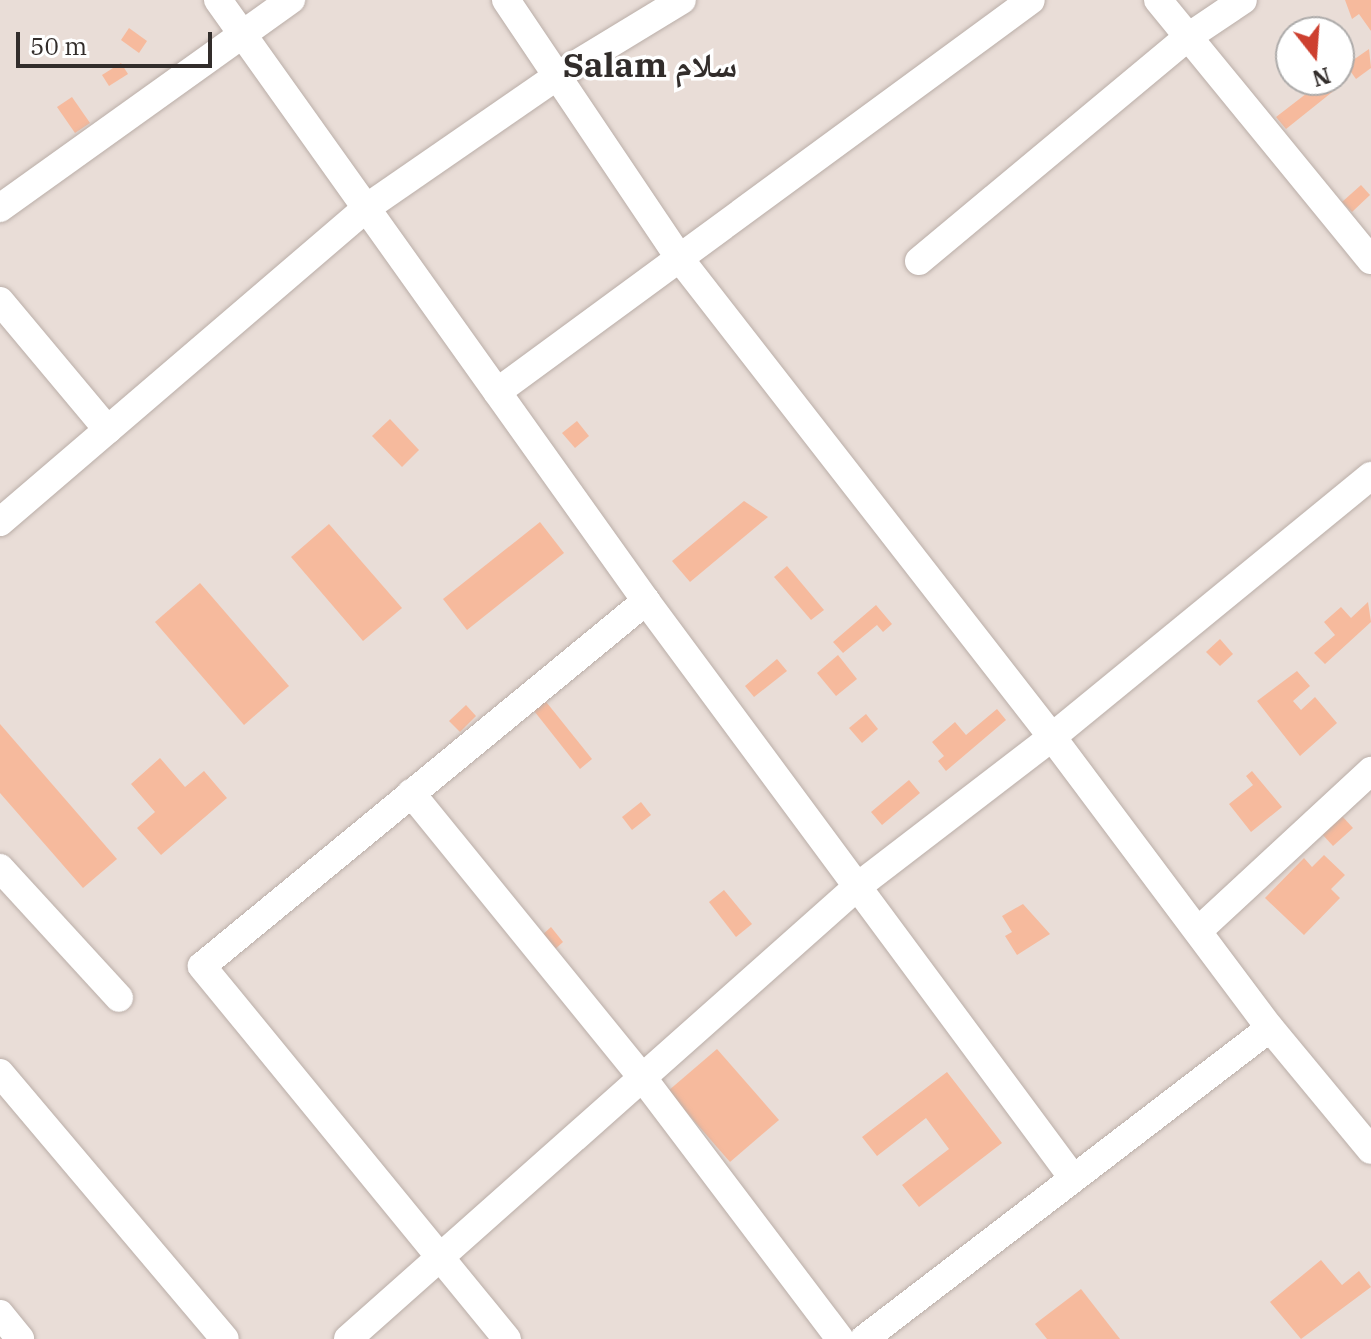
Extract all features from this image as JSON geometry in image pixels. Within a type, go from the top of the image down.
[{"type":"street","points":[[218,0],[646,601],[1073,1178]]},
{"type":"street","points":[[0,208],[244,37],[291,0]]},
{"type":"street","points":[[506,0],[680,259],[1052,737],[1270,1028],[1371,1150]]},
{"type":"street","points":[[0,522],[366,208],[557,76],[682,0]]},
{"type":"street","points":[[497,392],[1031,0]]},
{"type":"street","points":[[1158,0],[1371,260]]},
{"type":"street","points":[[919,261],[1188,37],[1243,0]]},
{"type":"street","points":[[0,301],[108,430]]},
{"type":"street","points":[[348,1339],[858,886],[1052,737],[1371,476]]},
{"type":"street","points":[[507,1339],[202,966],[646,601]]},
{"type":"street","points":[[1198,931],[1371,771]]},
{"type":"street","points":[[411,793],[642,1077],[840,1339]]},
{"type":"street","points":[[0,868],[119,998]]},
{"type":"street","points":[[864,1339],[1270,1028]]},
{"type":"street","points":[[0,1073],[225,1339]]},
{"type":"street","points":[[0,1314],[20,1339]]},
{"type":"building","points":[[1345,0],[1371,0],[1371,31],[1359,14],[1351,16]]},
{"type":"building","points":[[129,28],[147,41],[139,53],[121,40]]},
{"type":"building","points":[[1369,49],[1371,68],[1356,79],[1355,78],[1355,59]]},
{"type":"building","points":[[121,63],[128,74],[109,86],[102,75]]},
{"type":"building","points":[[1303,96],[1327,96],[1286,129],[1276,117]]},
{"type":"building","points":[[72,97],[90,123],[75,133],[57,107]]},
{"type":"building","points":[[1361,185],[1370,195],[1352,212],[1342,202]]},
{"type":"building","points":[[390,419],[419,450],[402,467],[372,436]]},
{"type":"building","points":[[577,421],[589,436],[575,448],[562,433]]},
{"type":"building","points":[[744,501],[768,517],[690,582],[672,561]]},
{"type":"building","points":[[540,522],[564,553],[467,630],[443,599]]},
{"type":"building","points":[[329,524],[402,608],[363,641],[291,557]]},
{"type":"building","points":[[787,566],[824,610],[811,620],[774,577]]},
{"type":"building","points":[[200,583],[289,686],[244,725],[155,622]]},
{"type":"building","points":[[1368,602],[1371,622],[1325,664],[1314,653],[1335,635],[1324,622],[1341,607],[1351,618]]},
{"type":"building","points":[[876,605],[892,624],[883,632],[877,625],[843,653],[833,642]]},
{"type":"building","points":[[1220,639],[1233,654],[1220,666],[1206,652]]},
{"type":"building","points":[[838,655],[857,679],[836,696],[817,673]]},
{"type":"building","points":[[777,659],[787,671],[754,697],[745,686]]},
{"type":"building","points":[[1297,671],[1310,686],[1293,701],[1301,710],[1315,697],[1337,723],[1300,756],[1257,701]]},
{"type":"building","points":[[543,698],[592,759],[580,769],[531,707]]},
{"type":"building","points":[[466,705],[476,716],[460,732],[449,721]]},
{"type":"building","points":[[997,709],[1006,720],[946,771],[938,761],[944,756],[932,742],[955,722],[966,735]]},
{"type":"building","points":[[866,714],[878,729],[862,743],[849,728]]},
{"type":"building","points":[[0,724],[117,859],[83,888],[0,793]]},
{"type":"building","points":[[160,758],[185,787],[204,771],[227,798],[161,855],[137,828],[155,812],[131,784]]},
{"type":"building","points":[[1252,771],[1282,807],[1251,832],[1229,804],[1253,785],[1246,776]]},
{"type":"building","points":[[909,780],[920,793],[882,825],[871,812]]},
{"type":"building","points":[[641,802],[651,815],[632,830],[622,817]]},
{"type":"building","points":[[1342,816],[1353,828],[1333,846],[1322,834]]},
{"type":"building","points":[[1324,855],[1345,875],[1331,889],[1340,898],[1304,935],[1265,898],[1304,858],[1312,867]]},
{"type":"building","points":[[724,890],[752,924],[736,937],[709,902]]},
{"type":"building","points":[[1023,904],[1050,934],[1017,955],[1005,936],[1012,932],[1002,916]]},
{"type":"building","points":[[551,927],[563,942],[553,951],[541,936]]},
{"type":"building","points":[[717,1049],[779,1120],[730,1162],[668,1091]]},
{"type":"building","points":[[947,1072],[1002,1143],[919,1207],[902,1185],[949,1149],[926,1118],[877,1156],[862,1137]]},
{"type":"building","points":[[1321,1260],[1342,1285],[1359,1271],[1371,1287],[1301,1339],[1270,1302]]},
{"type":"building","points":[[1081,1289],[1120,1339],[1047,1339],[1035,1324]]},
{"type":"district","name":"Salam سلام","points":[[650,65]]}]
